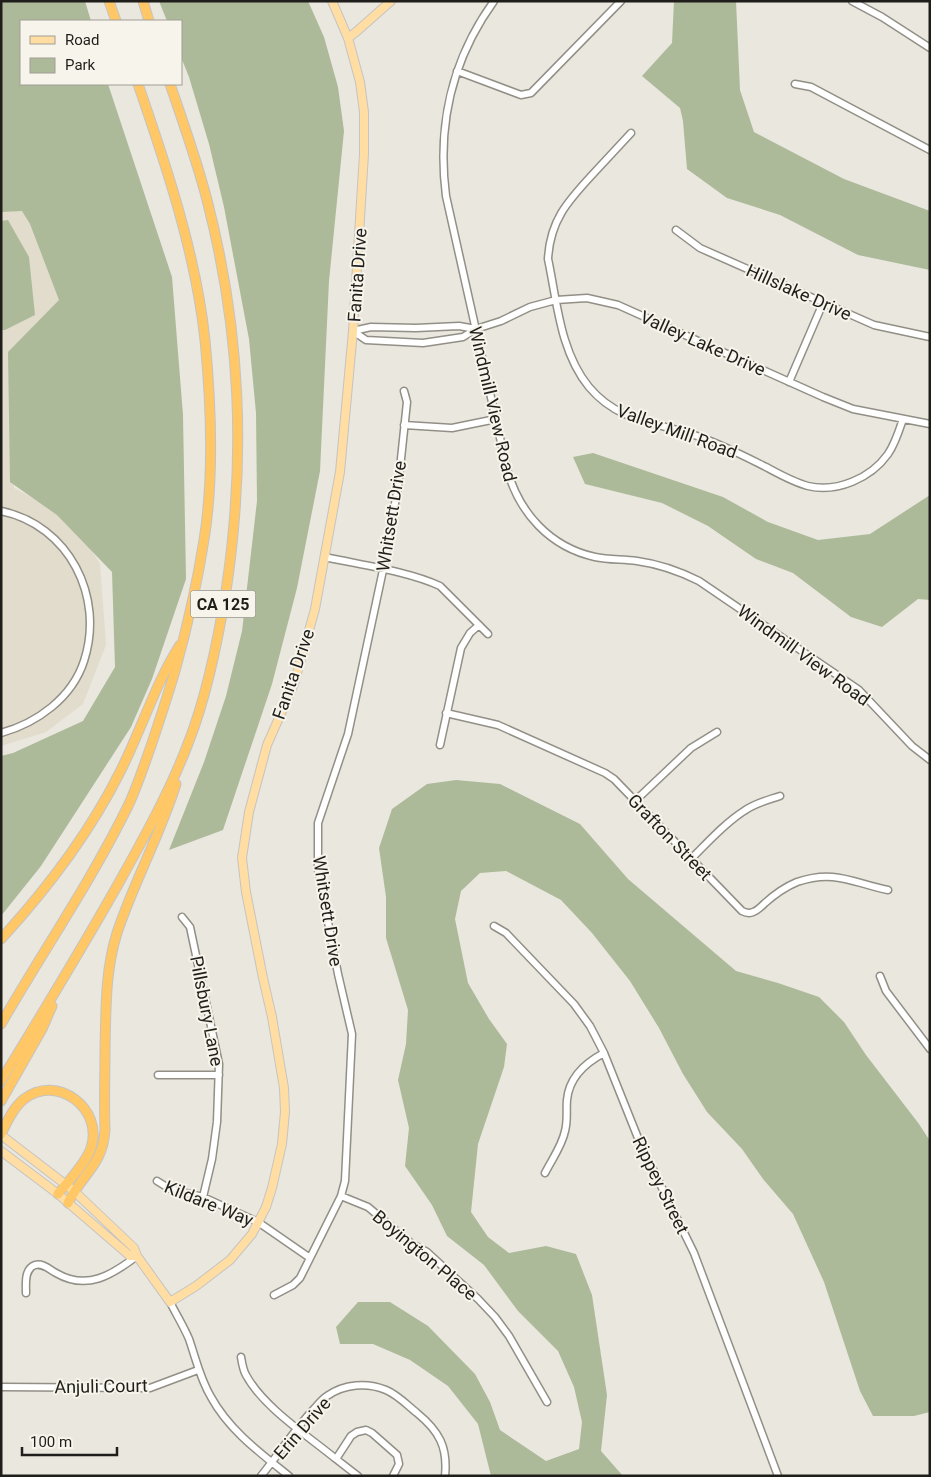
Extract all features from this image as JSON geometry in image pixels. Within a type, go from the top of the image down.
[{"type":"highway","points":[[109,1],[116,20]]},
{"type":"highway","points":[[143,1],[149,20]]},
{"type":"highway","name":"CA 125","points":[[1,1024],[5,1014],[106,847],[130,802],[166,703],[185,636],[204,538],[210,470],[209,399],[204,338],[194,275],[179,217],[163,156],[138,85]]},
{"type":"highway","name":"CA 125","points":[[1,1081],[71,967],[156,815],[189,743],[199,715],[221,622],[232,547],[239,465],[238,401],[233,335],[219,252],[207,199],[170,85]]},
{"type":"highway","points":[[1,939],[29,910],[97,814],[120,774],[169,661],[185,636]]},
{"type":"highway","points":[[68,1203],[74,1191],[97,1162],[104,1142],[106,997],[108,972],[117,934],[130,897],[168,808],[189,743]]},
{"type":"highway","points":[[1,1101],[42,1029],[71,967]]},
{"type":"highway","points":[[1,1134],[16,1106],[30,1095],[41,1091],[53,1090],[69,1094],[78,1100],[86,1109],[92,1121],[93,1140],[87,1157],[58,1194]]},
{"type":"main road","name":"Fanita Drive","points":[[170,1302],[196,1286],[230,1260],[252,1234],[266,1207],[276,1174],[282,1144],[285,1112],[284,1088],[272,1017],[246,892],[242,858],[249,812],[264,754],[294,684],[315,609],[340,472],[353,331],[364,154],[364,112],[360,82],[348,38],[332,1]]},
{"type":"main road","points":[[348,38],[391,1]]},
{"type":"main road","points":[[1,1134],[74,1191],[134,1248],[137,1256],[149,1270],[170,1302]]},
{"type":"main road","points":[[4,1153],[58,1194],[130,1256],[137,1256]]},
{"type":"street","name":"Windmill View Road","points":[[494,1],[473,34],[457,71],[445,117],[444,180],[507,470],[513,489],[528,515],[550,536],[567,547],[585,554],[605,558],[656,564],[699,581],[859,690],[912,746],[930,760]]},
{"type":"street","points":[[457,71],[521,95],[531,93],[621,1]]},
{"type":"street","points":[[852,1],[882,17],[930,48]]},
{"type":"street","points":[[795,84],[811,87],[930,150]]},
{"type":"street","name":"Valley Mill Road","points":[[631,133],[568,202],[557,218],[551,237],[548,258],[556,300],[573,362],[589,387],[603,402],[630,418],[697,436],[733,450],[807,486],[842,485],[857,480],[870,472],[888,455],[903,420]]},
{"type":"street","name":"Hillslake Drive","points":[[676,230],[700,248],[874,325],[930,337]]},
{"type":"street","name":"Valley Lake Drive","points":[[353,331],[366,340],[423,343],[463,336],[530,307],[556,300],[586,298],[618,304],[789,382],[853,408],[903,420],[930,424]]},
{"type":"street","points":[[789,382],[823,303]]},
{"type":"street","name":"Valley Lake Drive","points":[[353,331],[371,327],[416,328],[459,326],[476,329]]},
{"type":"street","name":"Whitsett Drive","points":[[274,1295],[293,1286],[300,1278],[342,1196],[346,1180],[352,1034],[338,974],[318,870],[318,823],[348,734],[383,570],[398,487],[407,402],[404,391]]},
{"type":"street","points":[[404,425],[452,428],[496,419]]},
{"type":"street","points":[[1,511],[25,518],[45,530],[56,539],[72,558],[79,570],[88,598],[90,628],[83,663],[62,697],[35,719],[16,729],[1,733]]},
{"type":"street","points":[[325,557],[383,570],[440,586],[488,634]]},
{"type":"street","points":[[440,745],[461,648],[470,633],[479,625]]},
{"type":"street","name":"Grafton Street","points":[[446,713],[498,725],[605,772],[692,858],[742,911],[747,913],[754,912],[780,890],[813,878],[848,878],[888,890]]},
{"type":"street","points":[[635,801],[691,748],[717,732]]},
{"type":"street","points":[[692,858],[745,810],[780,796]]},
{"type":"street","name":"Pillsbury Lane","points":[[182,917],[190,927],[218,1064],[217,1122],[212,1160],[203,1197]]},
{"type":"street","name":"Rippey Street","points":[[494,926],[506,933],[574,1004],[590,1026],[604,1053],[640,1143],[694,1253],[778,1476]]},
{"type":"street","points":[[880,976],[886,991],[930,1049]]},
{"type":"street","points":[[545,1173],[565,1133],[567,1100],[572,1083],[584,1065],[604,1053]]},
{"type":"street","points":[[158,1075],[218,1075]]},
{"type":"street","name":"Kildare Way","points":[[157,1182],[170,1189],[203,1197],[258,1222],[310,1258]]},
{"type":"street","name":"Boyington Place","points":[[342,1196],[368,1206],[405,1238],[427,1252],[478,1299],[509,1336],[546,1402]]},
{"type":"street","points":[[26,1293],[26,1276],[30,1269],[36,1265],[46,1266],[58,1274],[71,1279],[92,1281],[111,1275],[137,1256]]},
{"type":"street","points":[[170,1302],[189,1338],[198,1370],[210,1397],[227,1422],[239,1435],[288,1476]]},
{"type":"street","points":[[241,1357],[245,1374],[261,1397],[272,1408],[358,1476]]},
{"type":"street","name":"Anjuli Court","points":[[1,1387],[150,1388],[198,1370]]},
{"type":"street","name":"Erin Drive","points":[[261,1476],[325,1397],[342,1388],[358,1385],[380,1388],[400,1399],[429,1422],[439,1436],[445,1455],[445,1476]]},
{"type":"street","points":[[336,1459],[351,1436],[366,1430],[372,1432],[397,1455],[399,1461],[398,1468],[393,1476]]},
{"type":"shaded area","points":[[1,209],[33,209],[59,300],[14,356],[14,488],[71,518],[100,564],[106,645],[83,704],[46,732],[1,746]]},
{"type":"green space","points":[[1,1],[85,1],[91,20],[20,20],[20,85],[108,85],[172,277],[183,415],[186,579],[152,679],[131,727],[41,866],[1,916],[1,756],[13,753],[83,721],[115,667],[112,572],[57,515],[10,482],[8,352],[59,300],[30,224],[22,211],[1,212]]},
{"type":"green space","points":[[159,1],[308,1],[324,37],[338,87],[344,131],[329,281],[320,471],[297,588],[272,684],[223,830],[169,850],[204,762],[226,696],[242,631],[257,501],[256,413],[249,339],[224,207],[209,144],[182,60],[182,20],[167,20]]},
{"type":"green space","points":[[674,1],[736,1],[740,90],[754,132],[844,179],[930,211],[930,270],[858,255],[780,215],[727,198],[687,169],[680,108],[642,76],[672,43]]},
{"type":"green space","points":[[8,220],[29,257],[35,315],[5,330],[1,330],[1,221]]},
{"type":"green space","points":[[593,453],[723,497],[768,522],[818,540],[870,534],[930,495],[930,600],[918,599],[882,627],[851,617],[793,573],[756,559],[708,526],[662,503],[585,484],[573,457]]},
{"type":"green space","points":[[456,780],[500,784],[580,824],[628,879],[736,971],[819,997],[844,1022],[930,1141],[930,1412],[914,1416],[873,1416],[860,1391],[824,1282],[793,1214],[763,1179],[742,1149],[707,1112],[630,981],[592,933],[561,900],[506,871],[480,873],[461,891],[455,919],[468,983],[489,1019],[507,1044],[504,1067],[478,1144],[471,1212],[488,1237],[509,1253],[546,1246],[576,1254],[592,1295],[607,1395],[601,1451],[623,1476],[491,1476],[478,1424],[448,1386],[410,1360],[373,1344],[340,1344],[336,1327],[358,1302],[390,1302],[428,1326],[475,1374],[490,1402],[500,1430],[546,1461],[579,1449],[582,1422],[574,1387],[558,1351],[518,1311],[484,1265],[447,1236],[432,1205],[405,1166],[409,1128],[398,1080],[406,1044],[408,1010],[386,938],[386,897],[379,848],[392,809],[427,784]]}]
